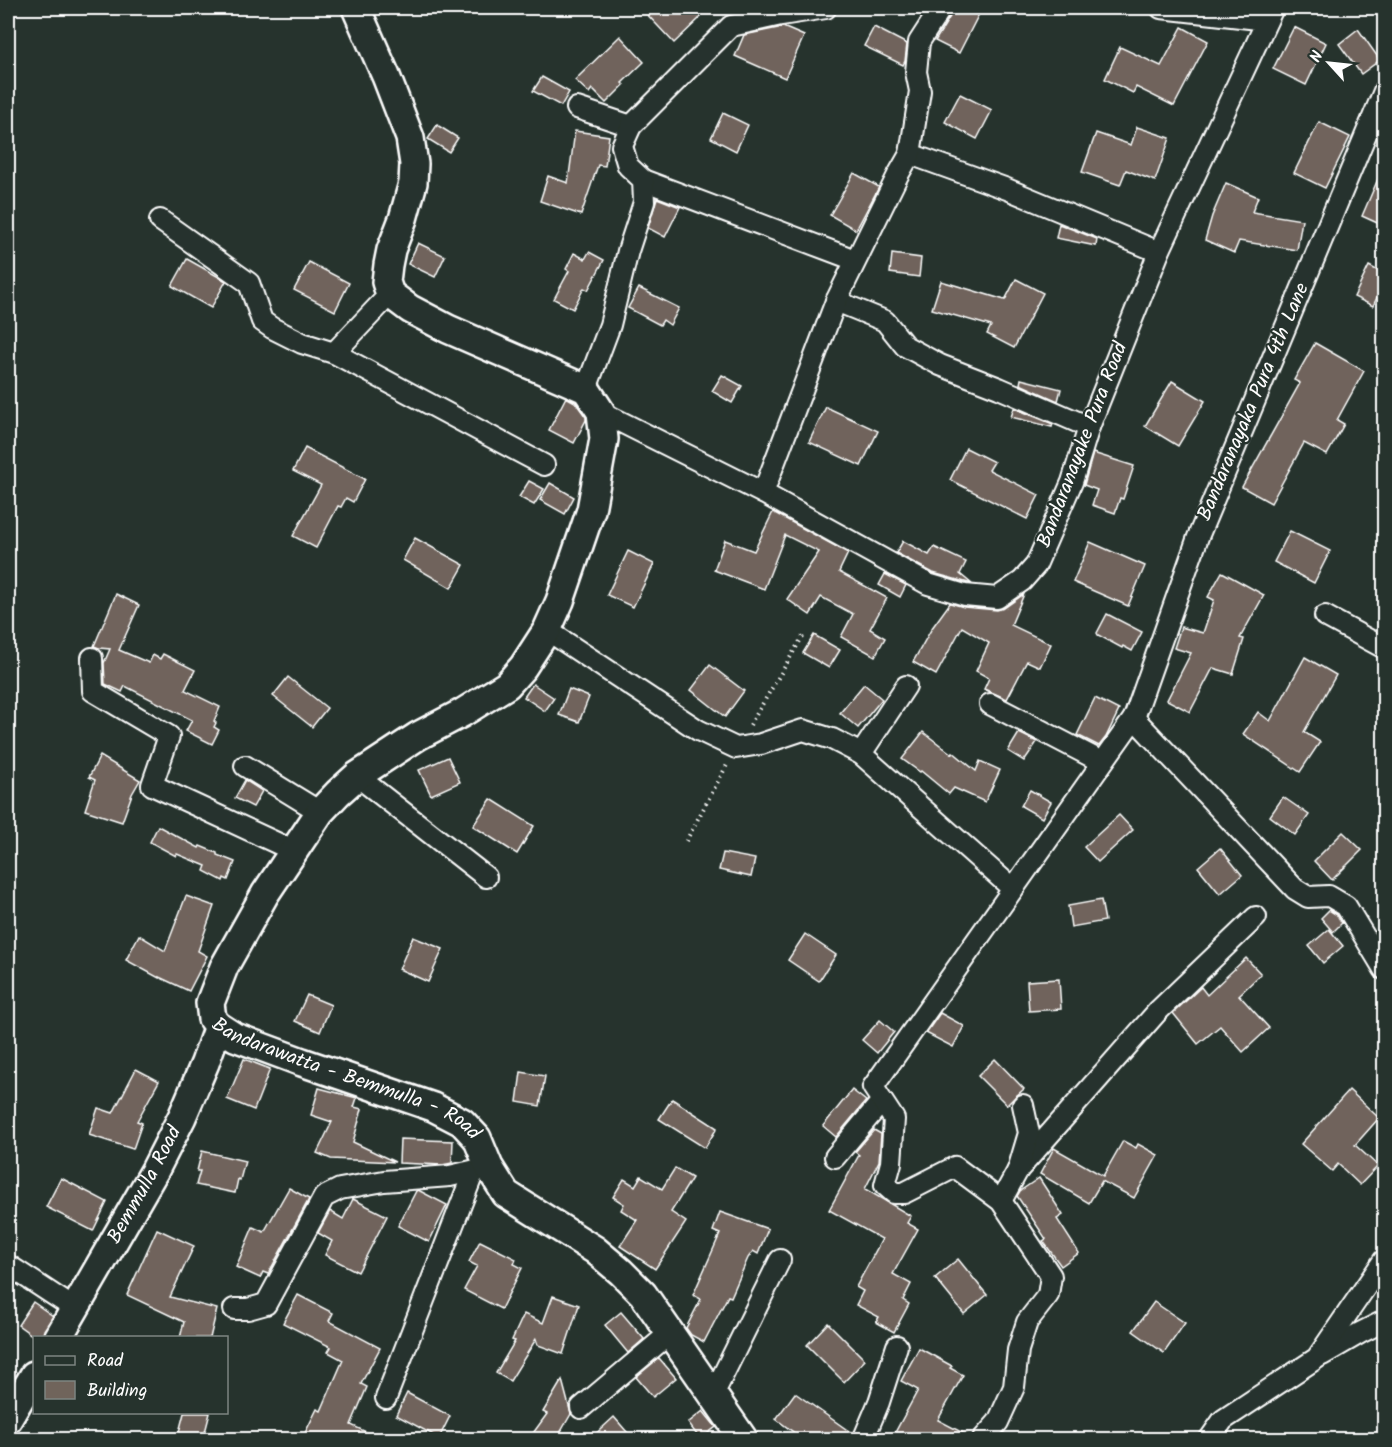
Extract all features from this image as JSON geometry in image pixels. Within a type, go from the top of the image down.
[{"type":"street","points":[[356,8],[410,138],[414,164],[413,183],[391,250],[386,282],[390,294],[410,309],[448,329],[586,389],[610,325],[628,251],[644,202],[643,180]]},
{"type":"street","points":[[826,8],[731,26],[631,126],[622,146],[628,166],[643,180],[855,260]]},
{"type":"street","points":[[763,493],[836,301],[910,154],[920,91],[916,72],[919,42],[941,8]]},
{"type":"street","points":[[1161,8],[1270,14]]},
{"type":"street","name":"Bandaranayake Pura Road","points":[[601,412],[763,493],[928,584],[964,595],[997,598],[1022,581],[1036,565],[1072,482],[1089,427],[1159,252],[1270,14]]},
{"type":"street","name":"Bandaranayaka Pura 4th Lane","points":[[882,1101],[873,1087],[1134,718],[1198,537],[1384,91]]},
{"type":"street","points":[[577,108],[631,126]]},
{"type":"street","points":[[910,154],[1007,189],[1159,252]]},
{"type":"street","points":[[160,220],[249,283],[262,321],[272,328],[302,344],[334,353],[544,465]]},
{"type":"street","points":[[334,353],[390,294]]},
{"type":"street","points":[[836,301],[885,321],[905,346],[940,365],[1089,427]]},
{"type":"street","name":"Bandarawatta - Bemmulla - Road","points":[[586,389],[601,412],[604,439],[591,510],[560,601],[547,630],[524,667],[507,685],[462,713],[418,736],[357,776],[320,812],[265,894],[224,967],[210,1003],[212,1019],[218,1026],[236,1037],[433,1107],[462,1122],[477,1138],[482,1169],[506,1194],[595,1250],[643,1294],[744,1440]]},
{"type":"street","points":[[1325,616],[1384,648]]},
{"type":"street","points":[[547,630],[698,730],[736,748],[760,744],[803,730],[832,739],[861,754],[1013,889]]},
{"type":"street","points":[[92,658],[93,691],[169,736],[152,785],[294,851]]},
{"type":"street","points":[[861,754],[906,686]]},
{"type":"street","points":[[990,704],[1102,762]]},
{"type":"street","points":[[1134,718],[1295,889],[1308,897],[1329,896],[1346,906],[1384,969]]},
{"type":"street","points":[[245,766],[320,812]]},
{"type":"street","points":[[357,776],[486,877]]},
{"type":"street","points":[[1018,1170],[1158,1011],[1256,917]]},
{"type":"street","name":"Bemmulla Road","points":[[59,1336],[155,1170],[182,1117],[218,1026]]},
{"type":"street","points":[[835,1157],[882,1101],[894,1119],[891,1163],[885,1185],[894,1193],[904,1193],[955,1167],[1001,1201],[1051,1276],[1048,1295],[1027,1322],[1018,1350],[1014,1387],[998,1422],[982,1440]]},
{"type":"street","points":[[1001,1201],[1018,1170],[1029,1133],[1023,1105]]},
{"type":"street","points":[[234,1309],[248,1309],[266,1304],[324,1197],[340,1189],[384,1181],[450,1176],[482,1169]]},
{"type":"street","points":[[386,1398],[482,1169]]},
{"type":"street","points":[[713,1395],[780,1260]]},
{"type":"street","points":[[1317,1358],[1384,1260]]},
{"type":"street","points":[[8,1265],[75,1309]]},
{"type":"street","points":[[1209,1440],[1223,1420],[1317,1358],[1384,1321]]},
{"type":"street","points":[[581,1408],[670,1333]]},
{"type":"street","points":[[863,1440],[879,1402],[897,1346]]},
{"type":"street","points":[[8,1419],[33,1377]]},
{"type":"building","points":[[641,8],[692,8],[701,17],[674,43]]},
{"type":"building","points":[[953,8],[982,8],[959,53],[935,41]]},
{"type":"building","points":[[783,27],[804,36],[785,78],[735,56],[744,35]]},
{"type":"building","points":[[874,27],[907,44],[903,65],[864,46]]},
{"type":"building","points":[[1182,27],[1208,41],[1174,106],[1136,87],[1133,93],[1105,79],[1120,47],[1161,66]]},
{"type":"building","points":[[1294,27],[1326,43],[1306,85],[1273,69]]},
{"type":"building","points":[[1358,29],[1380,60],[1361,74],[1339,44]]},
{"type":"building","points":[[620,36],[644,62],[622,83],[624,85],[606,103],[592,89],[589,93],[575,80]]},
{"type":"building","points":[[542,77],[569,92],[561,106],[533,91]]},
{"type":"building","points":[[960,94],[992,110],[977,139],[945,122]]},
{"type":"building","points":[[723,113],[748,125],[736,151],[711,138]]},
{"type":"building","points":[[1319,122],[1350,137],[1325,188],[1294,173]]},
{"type":"building","points":[[437,125],[458,138],[449,152],[428,139]]},
{"type":"building","points":[[1137,127],[1170,138],[1155,181],[1126,170],[1120,185],[1082,172],[1096,133],[1131,145]]},
{"type":"building","points":[[575,131],[609,136],[605,166],[598,165],[581,215],[540,201],[548,176],[568,183]]},
{"type":"building","points":[[1384,165],[1384,226],[1362,216]]},
{"type":"building","points":[[854,173],[879,187],[856,230],[830,215]]},
{"type":"building","points":[[1226,183],[1258,197],[1252,212],[1302,220],[1297,250],[1239,241],[1234,253],[1205,240]]},
{"type":"building","points":[[657,198],[680,207],[665,237],[648,228]]},
{"type":"building","points":[[1059,224],[1097,239],[1096,246],[1056,238]]},
{"type":"building","points":[[418,243],[445,256],[435,277],[408,264]]},
{"type":"building","points":[[589,252],[604,260],[588,290],[584,288],[573,309],[554,299],[569,271],[566,269],[574,253],[585,259]]},
{"type":"building","points":[[892,254],[921,258],[919,277],[890,273]]},
{"type":"building","points":[[187,259],[226,281],[211,308],[172,286]]},
{"type":"building","points":[[309,262],[349,283],[335,311],[294,290]]},
{"type":"building","points":[[1369,266],[1384,274],[1384,283],[1373,306],[1354,297]]},
{"type":"building","points":[[1016,279],[1043,293],[1014,348],[987,334],[991,326],[932,309],[941,281],[1005,300]]},
{"type":"building","points":[[639,288],[679,308],[670,325],[663,320],[660,325],[628,308]]},
{"type":"building","points":[[1315,343],[1364,371],[1337,420],[1344,424],[1327,455],[1304,443],[1271,503],[1242,487],[1300,383],[1294,380]]},
{"type":"building","points":[[722,375],[742,386],[732,403],[712,391]]},
{"type":"building","points":[[1021,379],[1061,389],[1058,401],[1020,384]]},
{"type":"building","points":[[1172,381],[1205,401],[1178,446],[1145,426]]},
{"type":"building","points":[[566,397],[575,402],[586,417],[574,443],[549,430]]},
{"type":"building","points":[[826,407],[878,431],[861,466],[809,442]]},
{"type":"building","points":[[1014,408],[1053,424],[1052,427],[1011,417]]},
{"type":"building","points":[[305,448],[365,479],[353,502],[346,498],[341,507],[338,506],[316,548],[293,536],[321,485],[293,471]]},
{"type":"building","points":[[966,448],[994,462],[989,470],[1039,495],[1027,519],[950,480]]},
{"type":"building","points":[[1093,453],[1134,466],[1123,499],[1120,498],[1115,513],[1092,505],[1097,490],[1084,485]]},
{"type":"building","points":[[529,481],[544,489],[534,505],[519,497]]},
{"type":"building","points":[[550,483],[574,497],[565,514],[540,500]]},
{"type":"building","points":[[773,512],[848,553],[839,572],[887,598],[870,629],[885,638],[875,656],[841,637],[853,614],[821,597],[810,615],[787,599],[819,552],[785,535],[764,589],[714,570],[725,540],[754,551]]},
{"type":"building","points":[[1290,531],[1330,551],[1314,583],[1274,562]]},
{"type":"building","points":[[415,538],[464,565],[451,588],[403,560]]},
{"type":"building","points":[[903,541],[929,555],[934,547],[966,562],[960,574],[972,584],[933,573],[896,553]]},
{"type":"building","points":[[1090,542],[1145,566],[1128,606],[1073,582]]},
{"type":"building","points":[[628,551],[654,564],[633,607],[607,595]]},
{"type":"building","points":[[1222,572],[1264,595],[1240,638],[1244,639],[1233,674],[1213,668],[1190,712],[1167,700],[1191,653],[1174,648],[1181,627],[1203,633],[1214,600],[1208,597]]},
{"type":"building","points":[[885,574],[906,585],[900,597],[879,585]]},
{"type":"building","points":[[116,594],[139,605],[119,650],[149,663],[153,655],[160,659],[163,654],[195,670],[185,690],[220,707],[214,721],[216,723],[214,727],[219,730],[212,744],[186,731],[192,720],[125,686],[122,692],[105,684],[104,663],[110,649],[94,646]]},
{"type":"building","points":[[1024,594],[1011,625],[1051,644],[1040,667],[1027,661],[1007,699],[984,689],[989,678],[976,671],[989,643],[962,627],[936,675],[913,662],[932,628],[950,603],[964,607],[997,610],[1004,608]]},
{"type":"building","points":[[1107,614],[1142,632],[1132,651],[1098,635]]},
{"type":"building","points":[[814,635],[840,650],[829,668],[803,653]]},
{"type":"building","points":[[1305,657],[1336,675],[1304,732],[1320,742],[1300,772],[1243,734],[1258,712],[1270,721]]},
{"type":"building","points":[[710,665],[744,691],[725,717],[691,690]]},
{"type":"building","points":[[288,677],[327,708],[312,727],[273,696]]},
{"type":"building","points":[[533,684],[554,698],[545,711],[524,697]]},
{"type":"building","points":[[864,684],[882,699],[858,728],[840,713]]},
{"type":"building","points":[[569,689],[589,697],[579,722],[559,715]]},
{"type":"building","points":[[1095,698],[1119,710],[1099,746],[1077,735]]},
{"type":"building","points":[[923,732],[976,771],[980,761],[1000,770],[985,802],[954,788],[949,794],[902,759]]},
{"type":"building","points":[[1019,733],[1037,742],[1024,761],[1008,751]]},
{"type":"building","points":[[100,756],[140,780],[132,794],[122,822],[85,810],[95,780],[89,777]]},
{"type":"building","points":[[448,757],[460,782],[431,795],[419,770]]},
{"type":"building","points":[[245,780],[262,791],[253,807],[235,798]]},
{"type":"building","points":[[1030,790],[1051,802],[1042,818],[1021,806]]},
{"type":"building","points":[[1283,797],[1309,815],[1295,835],[1270,816]]},
{"type":"building","points":[[491,799],[534,826],[517,854],[473,826]]},
{"type":"building","points":[[1119,815],[1133,830],[1098,862],[1084,847]]},
{"type":"building","points":[[158,826],[199,848],[200,846],[235,862],[228,880],[224,878],[223,881],[204,871],[206,866],[177,854],[176,856],[150,842]]},
{"type":"building","points":[[1343,832],[1362,850],[1332,880],[1314,861]]},
{"type":"building","points":[[1220,848],[1242,875],[1220,894],[1198,867]]},
{"type":"building","points":[[723,853],[755,859],[751,877],[719,870]]},
{"type":"building","points":[[186,896],[214,906],[198,951],[207,956],[189,991],[126,960],[139,935],[165,951]]},
{"type":"building","points":[[1101,900],[1105,921],[1071,927],[1068,906]]},
{"type":"building","points":[[1329,910],[1337,915],[1342,923],[1333,932],[1321,918]]},
{"type":"building","points":[[1329,929],[1343,946],[1323,963],[1309,946]]},
{"type":"building","points":[[805,934],[836,955],[819,981],[788,960]]},
{"type":"building","points":[[413,937],[443,949],[428,982],[399,969]]},
{"type":"building","points":[[1246,958],[1261,974],[1239,995],[1269,1028],[1243,1052],[1220,1026],[1198,1044],[1173,1013],[1201,987],[1207,995]]},
{"type":"building","points":[[1059,979],[1061,1009],[1029,1011],[1027,981]]},
{"type":"building","points":[[307,995],[331,1005],[320,1032],[295,1021]]},
{"type":"building","points":[[940,1013],[964,1026],[953,1047],[926,1033]]},
{"type":"building","points":[[880,1020],[894,1032],[877,1053],[862,1040]]},
{"type":"building","points":[[244,1059],[270,1069],[254,1110],[227,1099]]},
{"type":"building","points":[[995,1059],[1024,1089],[1007,1105],[978,1076]]},
{"type":"building","points":[[136,1069],[159,1081],[137,1121],[142,1123],[133,1149],[89,1135],[98,1108],[113,1113]]},
{"type":"building","points":[[521,1072],[545,1076],[540,1106],[517,1102]]},
{"type":"building","points":[[319,1088],[357,1098],[354,1107],[362,1109],[353,1142],[395,1162],[331,1159],[317,1153],[332,1122],[311,1115]]},
{"type":"building","points":[[852,1090],[866,1101],[836,1137],[823,1126]]},
{"type":"building","points":[[1349,1090],[1379,1118],[1355,1145],[1378,1166],[1360,1185],[1338,1164],[1332,1171],[1301,1144]]},
{"type":"building","points":[[672,1099],[717,1128],[705,1148],[659,1119]]},
{"type":"building","points":[[874,1130],[881,1134],[879,1161],[865,1189],[911,1216],[907,1223],[918,1229],[893,1274],[911,1284],[903,1300],[909,1304],[894,1332],[876,1322],[879,1317],[856,1305],[863,1291],[856,1287],[882,1239],[829,1210],[859,1155],[855,1152]]},
{"type":"building","points":[[400,1139],[453,1141],[452,1163],[442,1165],[399,1163]]},
{"type":"building","points":[[1123,1141],[1136,1148],[1138,1144],[1158,1155],[1134,1198],[1102,1181],[1089,1203],[1040,1174],[1054,1148],[1103,1176]]},
{"type":"building","points":[[202,1151],[245,1161],[235,1193],[196,1185]]},
{"type":"building","points":[[675,1168],[692,1178],[671,1212],[686,1222],[655,1269],[620,1246],[637,1220],[621,1210],[624,1204],[613,1197],[624,1179],[635,1186],[641,1176],[662,1189]]},
{"type":"building","points":[[61,1178],[107,1202],[93,1231],[46,1207]]},
{"type":"building","points":[[1039,1178],[1063,1215],[1057,1219],[1079,1253],[1061,1266],[1043,1241],[1046,1239],[1017,1196],[1020,1191]]},
{"type":"building","points":[[289,1188],[309,1199],[268,1274],[263,1272],[260,1278],[236,1267],[253,1227],[264,1232]]},
{"type":"building","points":[[418,1190],[447,1205],[429,1242],[398,1226]]},
{"type":"building","points":[[353,1199],[387,1216],[358,1272],[325,1255],[332,1241],[318,1233],[330,1211],[343,1219]]},
{"type":"building","points":[[720,1212],[768,1229],[758,1254],[753,1251],[748,1258],[731,1297],[728,1296],[704,1342],[691,1335],[686,1328],[701,1299],[693,1295],[720,1234],[713,1231]]},
{"type":"building","points":[[157,1229],[194,1246],[170,1297],[217,1309],[210,1336],[180,1336],[184,1322],[127,1295]]},
{"type":"building","points":[[480,1241],[516,1259],[514,1264],[522,1268],[501,1309],[464,1290],[477,1266],[469,1262]]},
{"type":"building","points":[[958,1259],[987,1295],[964,1314],[935,1278]]},
{"type":"building","points":[[298,1295],[333,1313],[329,1321],[380,1348],[361,1384],[367,1387],[351,1425],[383,1440],[313,1440],[304,1435],[317,1409],[321,1411],[343,1360],[328,1352],[331,1347],[283,1323]]},
{"type":"building","points":[[553,1296],[579,1305],[563,1354],[538,1345],[536,1339],[510,1381],[496,1373],[515,1341],[512,1340],[524,1314],[543,1323]]},
{"type":"building","points":[[33,1302],[53,1316],[42,1336],[33,1336],[18,1325]]},
{"type":"building","points":[[1154,1302],[1185,1323],[1164,1353],[1133,1331]]},
{"type":"building","points":[[621,1312],[644,1339],[628,1353],[605,1325]]},
{"type":"building","points":[[828,1323],[865,1360],[844,1382],[807,1345]]},
{"type":"building","points":[[919,1348],[952,1366],[950,1368],[963,1375],[938,1420],[971,1437],[970,1440],[891,1440],[918,1390],[901,1381]]},
{"type":"building","points":[[659,1358],[676,1378],[653,1397],[636,1377]]},
{"type":"building","points":[[562,1380],[571,1414],[556,1440],[528,1440],[547,1414],[543,1412]]},
{"type":"building","points":[[407,1393],[450,1416],[439,1438],[396,1415]]},
{"type":"building","points":[[795,1393],[853,1434],[851,1440],[804,1440],[776,1419]]},
{"type":"building","points":[[703,1411],[716,1427],[700,1439],[688,1423]]},
{"type":"building","points":[[184,1414],[210,1414],[203,1440],[177,1440]]},
{"type":"building","points":[[614,1417],[634,1440],[589,1440]]}]
